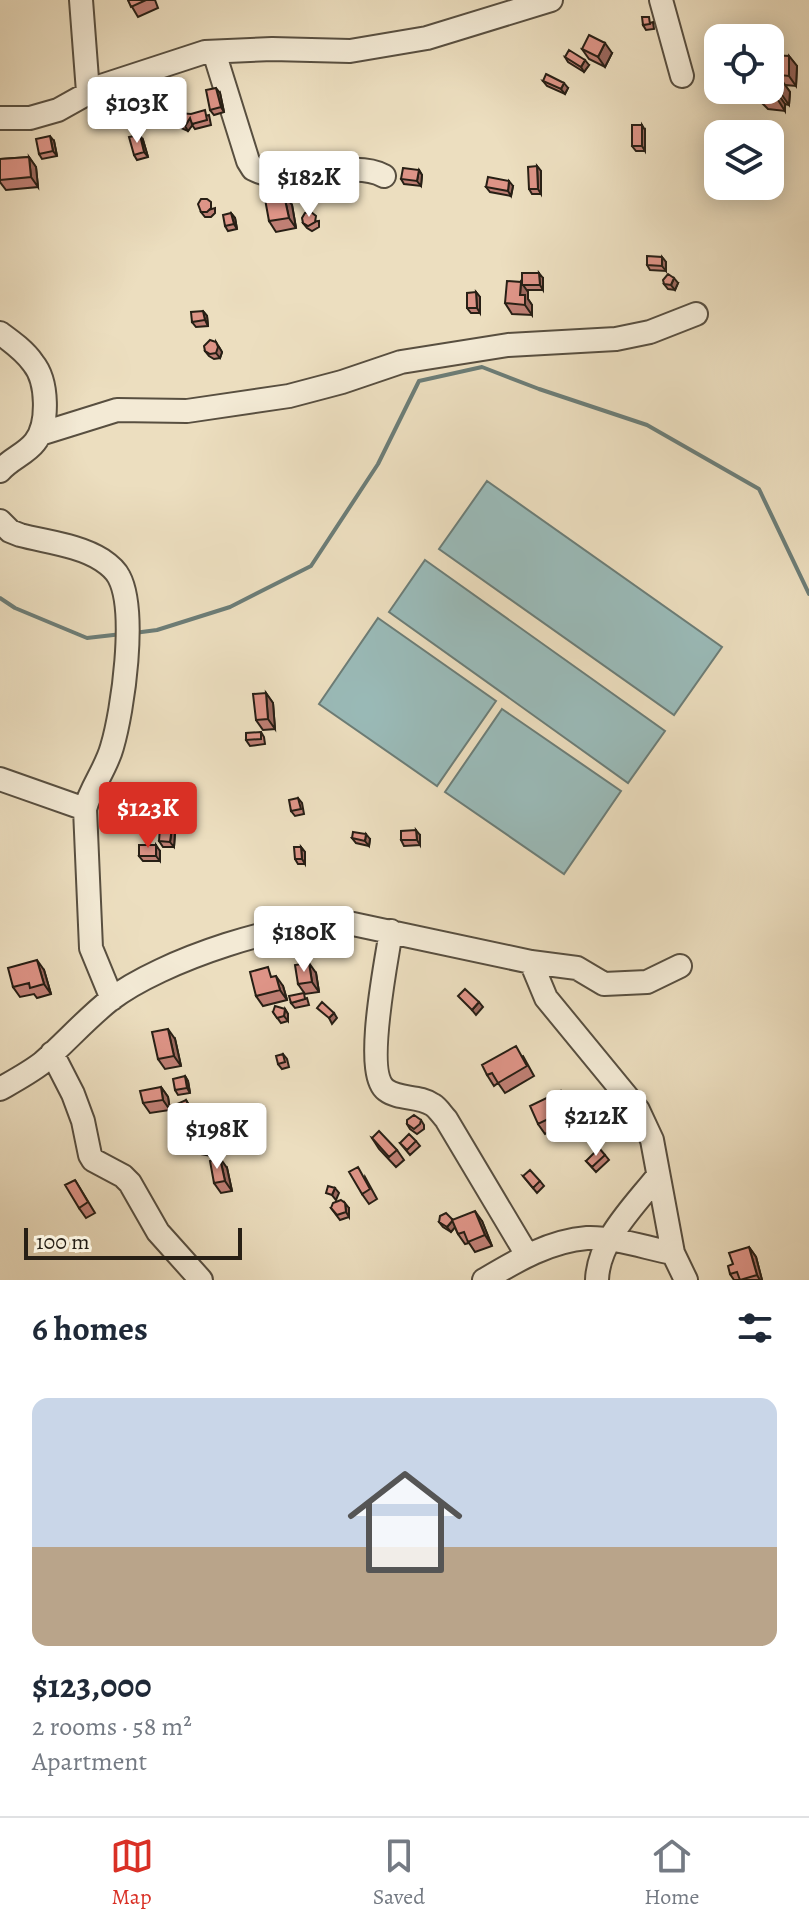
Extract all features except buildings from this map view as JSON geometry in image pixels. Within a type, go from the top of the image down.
[{"type":"street","points":[[81,0],[88,92]]},
{"type":"street","points":[[0,118],[30,118],[58,110],[88,92],[205,52],[272,49],[350,51],[427,38],[551,0]]},
{"type":"street","points":[[661,0],[682,76]]},
{"type":"street","points":[[214,52],[253,169],[288,177],[357,170],[384,176]]},
{"type":"street","points":[[40,434],[117,410],[187,411],[289,396],[401,362],[508,345],[616,339],[650,332],[696,314]]},
{"type":"street","points":[[0,333],[36,367],[44,396],[40,434],[34,443],[0,471]]},
{"type":"street","points":[[0,521],[10,531],[20,535],[87,552],[103,560],[121,582],[128,647],[111,750],[85,809],[91,948],[112,999]]},
{"type":"street","points":[[0,779],[85,809]]},
{"type":"street","points":[[0,1089],[39,1065],[112,999],[148,978],[217,947],[303,925],[330,921],[391,931],[531,962],[577,968],[604,984],[647,982],[680,966]]},
{"type":"street","points":[[391,931],[378,1019],[376,1067],[380,1083],[385,1090],[397,1095],[433,1105],[446,1119],[527,1255]]},
{"type":"street","points":[[531,962],[546,998],[643,1118],[652,1140],[673,1253],[686,1280]]},
{"type":"street","points":[[52,1053],[73,1094],[93,1160],[130,1183],[158,1232],[201,1280]]},
{"type":"street","points":[[597,1280],[597,1266],[609,1240],[657,1177]]},
{"type":"street","points":[[484,1280],[527,1255],[589,1238],[673,1253]]},
{"type":"water","points":[[487,481],[722,647],[674,715],[439,549]]},
{"type":"water","points":[[425,560],[665,731],[628,783],[389,612]]},
{"type":"water","points":[[378,618],[496,701],[437,786],[319,704]]},
{"type":"water","points":[[502,709],[621,791],[564,874],[445,792]]},
{"type":"waterway","points":[[134,633],[157,630],[230,607],[311,566],[378,464],[419,381],[482,367],[647,425],[759,489],[809,594]]},
{"type":"waterway","points":[[0,598],[15,608],[87,638],[122,634]]}]
